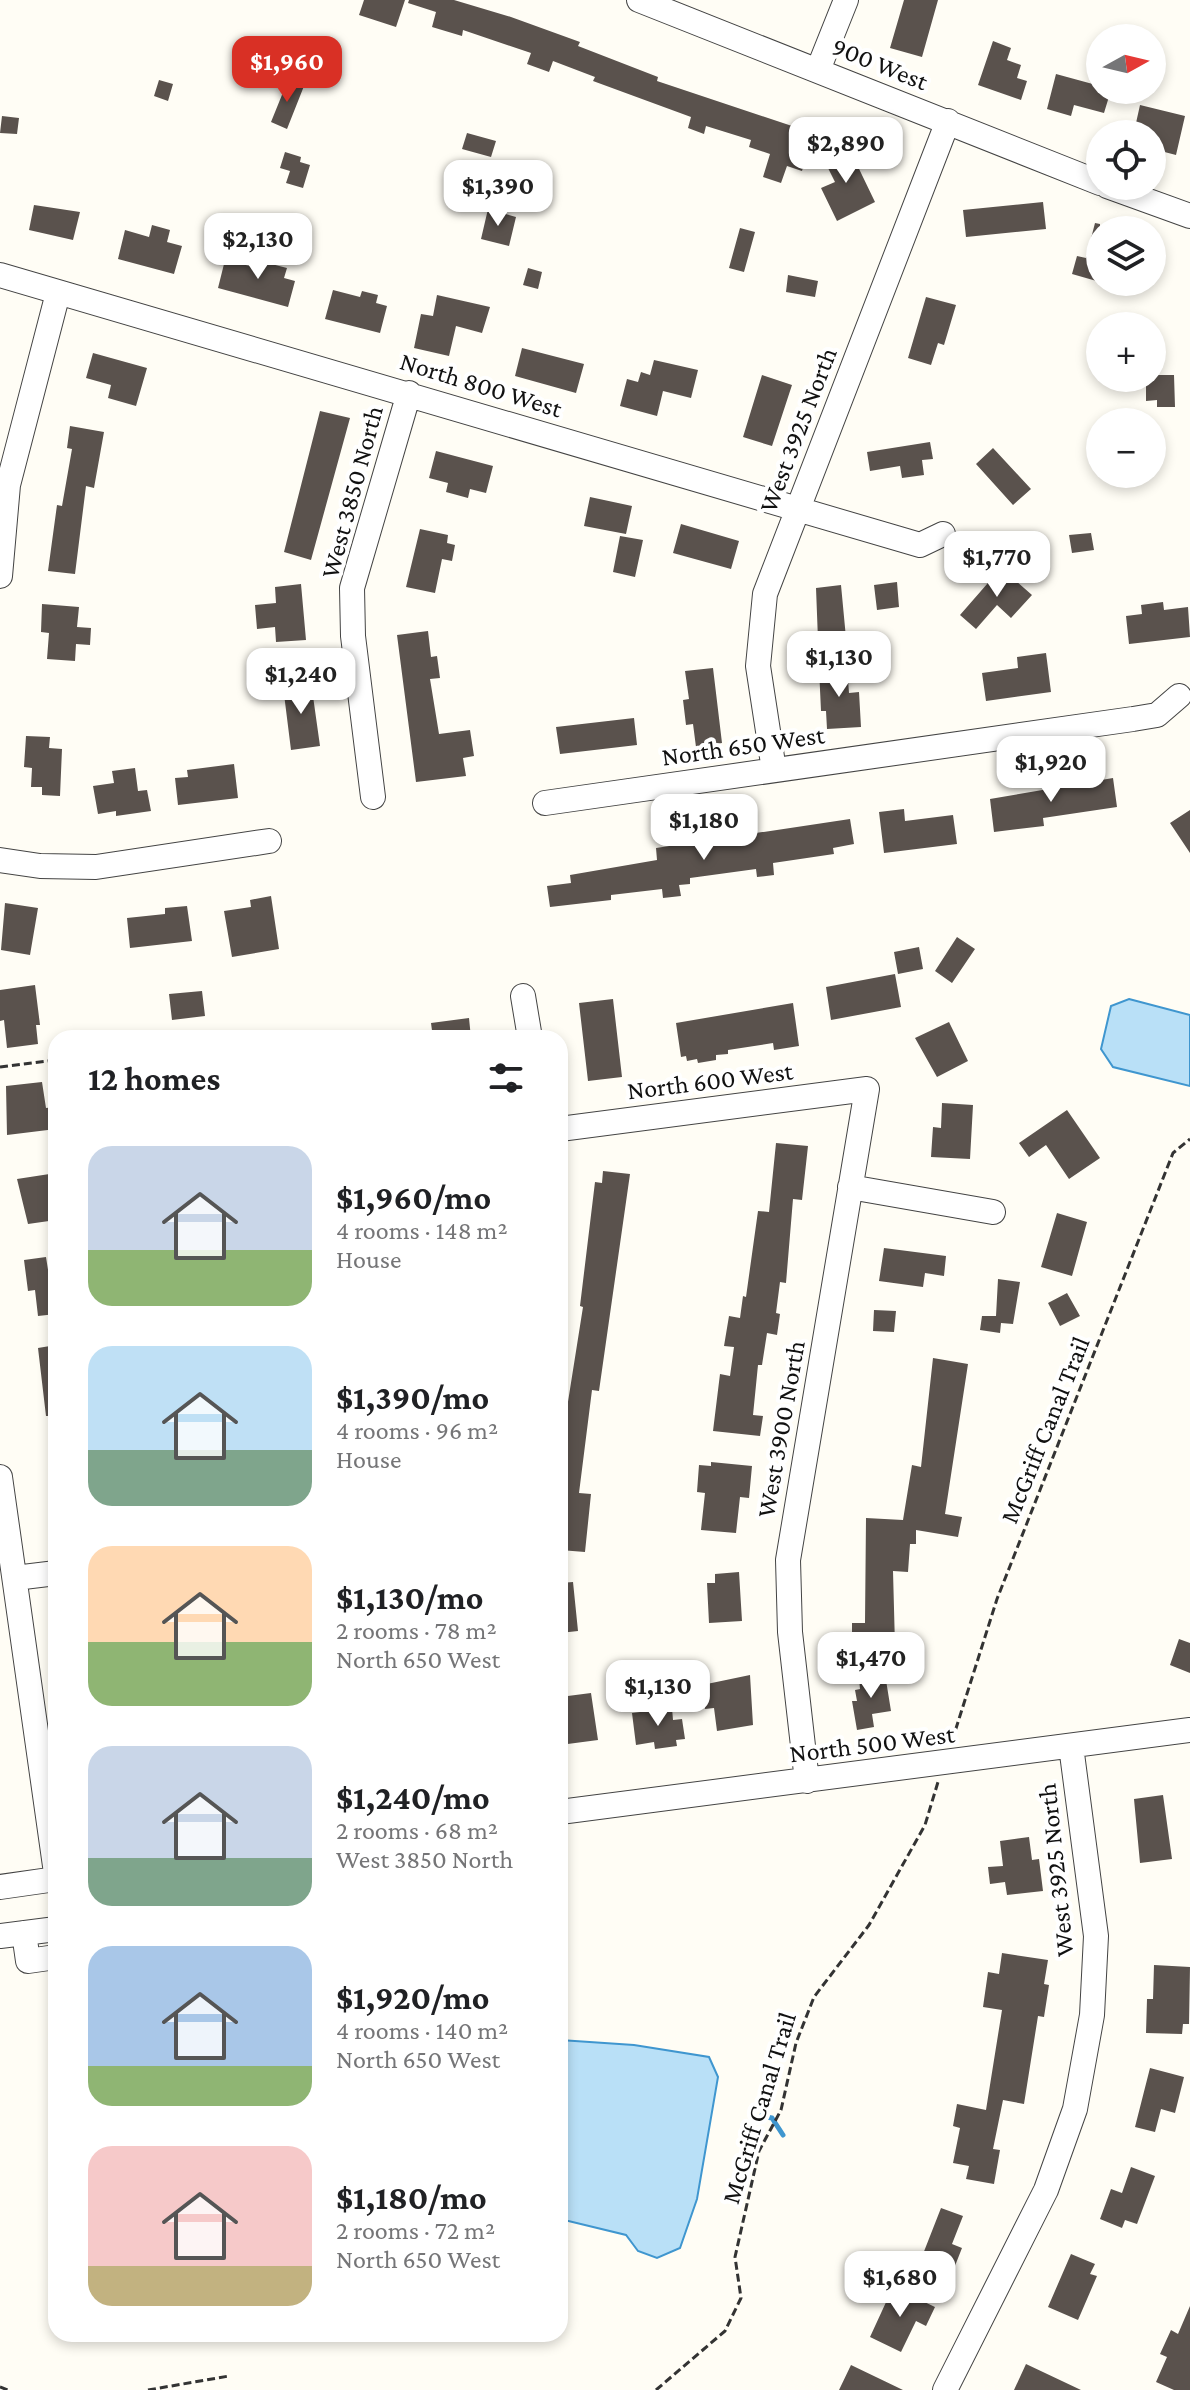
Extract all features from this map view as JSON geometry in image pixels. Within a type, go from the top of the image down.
[{"type":"street","name":"900 West","points":[[639,0],[1086,177]]},
{"type":"street","points":[[818,70],[846,0]]},
{"type":"street","name":"West 3925 North","points":[[774,770],[758,666],[765,594],[948,121]]},
{"type":"street","points":[[1146,200],[1190,216]]},
{"type":"street","name":"North 800 West","points":[[0,275],[920,545],[943,534]]},
{"type":"street","points":[[0,576],[8,485],[58,293]]},
{"type":"street","name":"West 3850 North","points":[[373,797],[353,636],[352,588],[409,393]]},
{"type":"street","name":"North 650 West","points":[[545,803],[1157,715],[1179,696]]},
{"type":"street","points":[[0,860],[40,866],[96,867],[269,841]]},
{"type":"street","points":[[523,996],[529,1030]]},
{"type":"street","name":"North 600 West","points":[[568,1128],[867,1089]]},
{"type":"street","name":"West 3900 North","points":[[807,1781],[790,1632],[788,1560],[867,1089]]},
{"type":"street","points":[[850,1187],[993,1212]]},
{"type":"street","points":[[0,1477],[48,1815]]},
{"type":"street","points":[[15,1578],[48,1574]]},
{"type":"street","name":"North 500 West","points":[[568,1811],[1190,1730]]},
{"type":"street","name":"West 3925 North","points":[[945,2390],[1046,2190],[1075,2109],[1092,2015],[1096,1936],[1071,1746]]},
{"type":"street","points":[[0,1887],[48,1880]]},
{"type":"street","points":[[48,1930],[12,1934],[28,1961],[48,1958]]},
{"type":"path","points":[[0,1067],[48,1061]]},
{"type":"path","name":"McGriff Canal Trail","points":[[951,1743],[978,1655],[1026,1527],[1173,1153],[1190,1139]]},
{"type":"path","name":"McGriff Canal Trail","points":[[656,2390],[725,2331],[741,2298],[735,2257],[759,2151],[781,2110],[805,2020],[814,1997],[869,1925],[925,1825],[936,1789]]},
{"type":"path","points":[[148,2390],[229,2376]]},
{"type":"path","points":[[0,2387],[8,2390]]},
{"type":"water","points":[[1129,999],[1190,1015],[1190,1086],[1113,1067],[1101,1049],[1111,1006]]},
{"type":"water","points":[[568,2041],[634,2045],[709,2057],[718,2077],[697,2199],[680,2248],[657,2258],[638,2251],[626,2235],[568,2221]]},
{"type":"building","points":[[364,0],[405,0],[396,27],[359,15]]},
{"type":"building","points":[[409,0],[454,0],[511,17],[580,42],[578,46],[658,77],[657,81],[813,133],[802,171],[787,166],[781,183],[763,177],[770,154],[749,147],[751,140],[706,126],[704,134],[688,128],[691,117],[593,81],[595,77],[553,61],[549,72],[527,64],[531,53],[463,30],[462,36],[432,27],[436,12],[408,3]]},
{"type":"building","points":[[904,0],[938,0],[922,57],[890,48]]},
{"type":"building","points":[[993,41],[1011,48],[1007,60],[1021,65],[1017,78],[1027,81],[1021,100],[978,85]]},
{"type":"building","points":[[1056,74],[1086,82],[1086,104],[1107,104],[1104,113],[1074,105],[1071,116],[1047,109]]},
{"type":"building","points":[[159,80],[173,84],[168,101],[154,96]]},
{"type":"building","points":[[288,80],[304,86],[287,129],[271,122]]},
{"type":"building","points":[[1140,105],[1185,116],[1176,155],[1166,152],[1166,120],[1137,120]]},
{"type":"building","points":[[2,116],[19,118],[17,134],[0,133]]},
{"type":"building","points":[[467,133],[496,141],[491,157],[462,149]]},
{"type":"building","points":[[848,146],[875,202],[837,221],[821,188],[835,182],[823,158]]},
{"type":"building","points":[[285,152],[301,157],[300,162],[310,165],[303,188],[286,183],[290,171],[280,168]]},
{"type":"building","points":[[1043,202],[1046,229],[966,237],[963,210]]},
{"type":"building","points":[[34,205],[80,212],[73,240],[29,230]]},
{"type":"building","points":[[488,209],[516,217],[509,246],[481,239]]},
{"type":"building","points":[[152,225],[170,230],[167,242],[182,246],[174,274],[118,259],[125,230],[149,237]]},
{"type":"building","points":[[740,228],[755,232],[744,272],[729,268]]},
{"type":"building","points":[[1077,256],[1086,258],[1086,278],[1072,274]]},
{"type":"building","points":[[252,259],[287,268],[284,278],[295,281],[288,307],[218,288],[225,260],[250,266]]},
{"type":"building","points":[[528,268],[542,272],[538,289],[523,285]]},
{"type":"building","points":[[788,275],[818,281],[815,297],[786,292]]},
{"type":"building","points":[[333,290],[360,297],[362,291],[378,295],[376,303],[387,306],[380,333],[325,319]]},
{"type":"building","points":[[437,295],[490,307],[482,333],[456,326],[449,356],[414,348],[421,314],[433,316]]},
{"type":"building","points":[[926,297],[956,305],[944,345],[938,343],[931,365],[908,358]]},
{"type":"building","points":[[522,348],[584,364],[576,393],[515,376]]},
{"type":"building","points":[[93,353],[147,368],[136,406],[108,398],[111,385],[86,378]]},
{"type":"building","points":[[654,360],[698,370],[691,398],[663,391],[657,416],[620,406],[627,379],[638,382],[641,372],[650,375]]},
{"type":"building","points":[[762,375],[792,385],[772,446],[743,437]]},
{"type":"building","points":[[1166,375],[1174,375],[1175,407],[1157,407],[1157,400],[1146,401],[1146,392],[1166,392]]},
{"type":"building","points":[[320,411],[350,418],[311,560],[284,552]]},
{"type":"building","points":[[70,426],[104,432],[94,488],[86,486],[75,574],[48,571],[57,505],[62,506],[72,449],[67,448]]},
{"type":"building","points":[[930,442],[933,459],[922,460],[924,475],[902,478],[900,466],[870,471],[867,452]]},
{"type":"building","points":[[993,448],[1031,489],[1013,505],[976,464]]},
{"type":"building","points":[[436,451],[493,466],[486,493],[470,489],[468,498],[446,492],[448,483],[429,478]]},
{"type":"building","points":[[590,497],[632,506],[626,534],[584,526]]},
{"type":"building","points":[[681,524],[739,541],[731,569],[673,553]]},
{"type":"building","points":[[420,529],[448,535],[447,543],[455,545],[452,561],[442,559],[435,593],[406,587]]},
{"type":"building","points":[[1091,533],[1094,550],[1072,553],[1069,535]]},
{"type":"building","points":[[620,536],[643,540],[635,577],[613,572]]},
{"type":"building","points":[[1001,568],[1032,595],[1011,618],[997,605],[976,629],[960,615]]},
{"type":"building","points":[[897,582],[899,607],[877,610],[874,585]]},
{"type":"building","points":[[301,584],[306,640],[276,642],[275,627],[257,629],[255,605],[276,603],[275,587]]},
{"type":"building","points":[[841,585],[846,638],[818,640],[816,588]]},
{"type":"building","points":[[1163,602],[1164,610],[1188,607],[1190,637],[1129,644],[1126,616],[1142,614],[1141,605]]},
{"type":"building","points":[[42,604],[79,607],[77,627],[91,628],[90,645],[76,644],[75,661],[47,659],[49,633],[41,632]]},
{"type":"building","points":[[428,631],[431,657],[437,656],[440,678],[430,679],[439,734],[470,730],[474,756],[463,758],[466,776],[416,782],[397,635]]},
{"type":"building","points":[[1046,653],[1051,692],[986,701],[982,673],[1018,668],[1017,657]]},
{"type":"building","points":[[847,666],[849,693],[859,692],[861,727],[827,729],[826,711],[821,711],[819,668]]},
{"type":"building","points":[[713,668],[722,743],[696,747],[693,724],[686,725],[683,700],[689,699],[685,671]]},
{"type":"building","points":[[311,682],[320,746],[291,750],[283,686]]},
{"type":"building","points":[[634,718],[637,745],[560,754],[556,727]]},
{"type":"building","points":[[26,736],[50,737],[49,748],[62,749],[60,796],[42,795],[42,787],[31,787],[32,768],[24,767]]},
{"type":"building","points":[[234,764],[238,798],[178,805],[175,778],[188,777],[187,770]]},
{"type":"building","points":[[135,768],[138,791],[147,790],[151,811],[116,816],[116,811],[98,814],[93,786],[114,783],[112,771]]},
{"type":"building","points":[[1113,778],[1117,807],[1043,818],[1044,826],[994,832],[990,799]]},
{"type":"building","points":[[904,809],[905,821],[953,815],[957,844],[884,853],[879,812]]},
{"type":"building","points":[[1190,810],[1190,853],[1170,823]]},
{"type":"building","points":[[850,819],[854,844],[833,848],[834,854],[773,863],[774,875],[757,877],[756,869],[690,878],[690,884],[679,885],[681,896],[663,898],[662,889],[611,895],[611,900],[550,907],[547,886],[571,883],[570,875],[657,860],[656,848]]},
{"type":"building","points":[[271,896],[279,949],[232,957],[224,911],[251,907],[250,900]]},
{"type":"building","points":[[5,903],[38,908],[30,955],[1,950]]},
{"type":"building","points":[[187,906],[192,941],[130,948],[127,918],[165,914],[165,908]]},
{"type":"building","points":[[957,937],[975,949],[952,983],[935,971]]},
{"type":"building","points":[[919,947],[923,969],[898,974],[894,952]]},
{"type":"building","points":[[895,974],[901,1007],[831,1020],[826,987]]},
{"type":"building","points":[[35,985],[40,1025],[36,1025],[38,1044],[7,1048],[4,1020],[0,1021],[0,990]]},
{"type":"building","points":[[202,991],[205,1016],[172,1020],[169,994]]},
{"type":"building","points":[[613,999],[622,1077],[588,1081],[579,1003]]},
{"type":"building","points":[[793,1003],[799,1046],[774,1050],[773,1043],[728,1050],[728,1054],[716,1055],[716,1060],[698,1063],[697,1059],[687,1061],[686,1056],[681,1057],[676,1023]]},
{"type":"building","points":[[469,1018],[470,1030],[432,1030],[431,1023]]},
{"type":"building","points":[[949,1022],[968,1061],[937,1077],[915,1038]]},
{"type":"building","points":[[42,1082],[48,1108],[48,1130],[7,1135],[6,1086]]},
{"type":"building","points":[[942,1103],[973,1105],[970,1159],[931,1157],[933,1127],[941,1128]]},
{"type":"building","points":[[1067,1110],[1100,1158],[1069,1179],[1046,1145],[1029,1157],[1019,1143]]},
{"type":"building","points":[[776,1143],[808,1146],[802,1200],[793,1199],[786,1283],[780,1282],[776,1313],[780,1314],[777,1335],[767,1333],[762,1365],[758,1365],[753,1415],[763,1416],[760,1436],[713,1431],[720,1374],[730,1376],[734,1347],[724,1346],[729,1316],[740,1318],[743,1296],[746,1297],[758,1211],[769,1212]]},
{"type":"building","points":[[603,1171],[630,1174],[599,1391],[592,1390],[579,1493],[591,1494],[585,1552],[568,1551],[568,1402],[583,1307],[580,1306],[595,1182],[602,1183]]},
{"type":"building","points":[[48,1174],[48,1221],[28,1224],[17,1179]]},
{"type":"building","points":[[1057,1213],[1087,1222],[1072,1276],[1041,1267]]},
{"type":"building","points":[[884,1248],[946,1256],[944,1276],[925,1273],[923,1287],[879,1281]]},
{"type":"building","points":[[46,1257],[48,1315],[38,1316],[35,1290],[28,1291],[24,1260]]},
{"type":"building","points":[[998,1279],[1020,1282],[1013,1324],[1001,1323],[1000,1333],[980,1330],[982,1316],[996,1316]]},
{"type":"building","points":[[1067,1293],[1080,1316],[1060,1326],[1048,1303]]},
{"type":"building","points":[[874,1310],[896,1311],[894,1332],[873,1331]]},
{"type":"building","points":[[48,1346],[48,1416],[46,1416],[38,1348]]},
{"type":"building","points":[[933,1358],[968,1364],[945,1514],[962,1517],[958,1537],[916,1530],[916,1544],[910,1544],[908,1572],[893,1571],[895,1646],[852,1647],[852,1623],[865,1623],[866,1518],[903,1520],[912,1465],[921,1467]]},
{"type":"building","points":[[711,1462],[752,1466],[749,1498],[740,1497],[736,1533],[701,1530],[705,1493],[697,1492],[699,1465],[711,1466]]},
{"type":"building","points":[[739,1572],[742,1621],[709,1623],[707,1583],[715,1583],[715,1574]]},
{"type":"building","points":[[568,1582],[573,1582],[578,1631],[568,1632]]},
{"type":"building","points":[[1179,1639],[1190,1643],[1190,1673],[1170,1665]]},
{"type":"building","points":[[885,1674],[891,1711],[872,1714],[874,1727],[857,1730],[852,1701],[857,1701],[855,1690],[860,1689],[859,1678]]},
{"type":"building","points":[[750,1675],[753,1725],[717,1731],[714,1708],[705,1709],[702,1685]]},
{"type":"building","points":[[591,1693],[598,1740],[568,1744],[568,1696]]},
{"type":"building","points":[[672,1708],[673,1720],[682,1719],[685,1739],[676,1740],[677,1746],[655,1749],[654,1742],[636,1745],[632,1713]]},
{"type":"building","points":[[1163,1795],[1172,1859],[1140,1863],[1134,1799]]},
{"type":"building","points":[[1029,1837],[1032,1860],[1039,1859],[1043,1891],[1007,1895],[1005,1882],[990,1884],[988,1867],[1003,1866],[1000,1841]]},
{"type":"building","points":[[1002,1953],[1048,1960],[1044,1984],[1049,1985],[1044,2017],[1038,2016],[1024,2104],[1003,2100],[993,2149],[1000,2150],[994,2184],[966,2179],[969,2166],[953,2163],[960,2128],[953,2126],[957,2104],[986,2110],[1002,2010],[983,2007],[988,1972],[999,1974]]},
{"type":"building","points":[[1154,1965],[1190,1967],[1189,2024],[1183,2024],[1182,2034],[1146,2033],[1147,1999],[1153,1999]]},
{"type":"building","points":[[1150,2068],[1184,2077],[1175,2113],[1161,2109],[1155,2132],[1135,2127]]},
{"type":"building","points":[[1131,2167],[1155,2176],[1137,2224],[1125,2220],[1122,2228],[1100,2219],[1111,2189],[1122,2193]]},
{"type":"building","points":[[941,2208],[963,2216],[952,2244],[962,2248],[951,2276],[928,2268],[932,2257],[923,2254]]},
{"type":"building","points":[[1071,2254],[1095,2264],[1090,2274],[1097,2276],[1078,2320],[1048,2307]]},
{"type":"building","points":[[893,2287],[935,2307],[926,2326],[916,2321],[901,2352],[870,2337]]},
{"type":"building","points":[[1190,2306],[1190,2390],[1174,2390],[1156,2382],[1167,2357],[1160,2354],[1171,2330],[1178,2334]]},
{"type":"building","points":[[1026,2364],[1081,2390],[1014,2390]]},
{"type":"building","points":[[851,2365],[903,2390],[839,2390]]},
{"type":"waterway","points":[[761,2116],[772,2118],[783,2135]]}]
